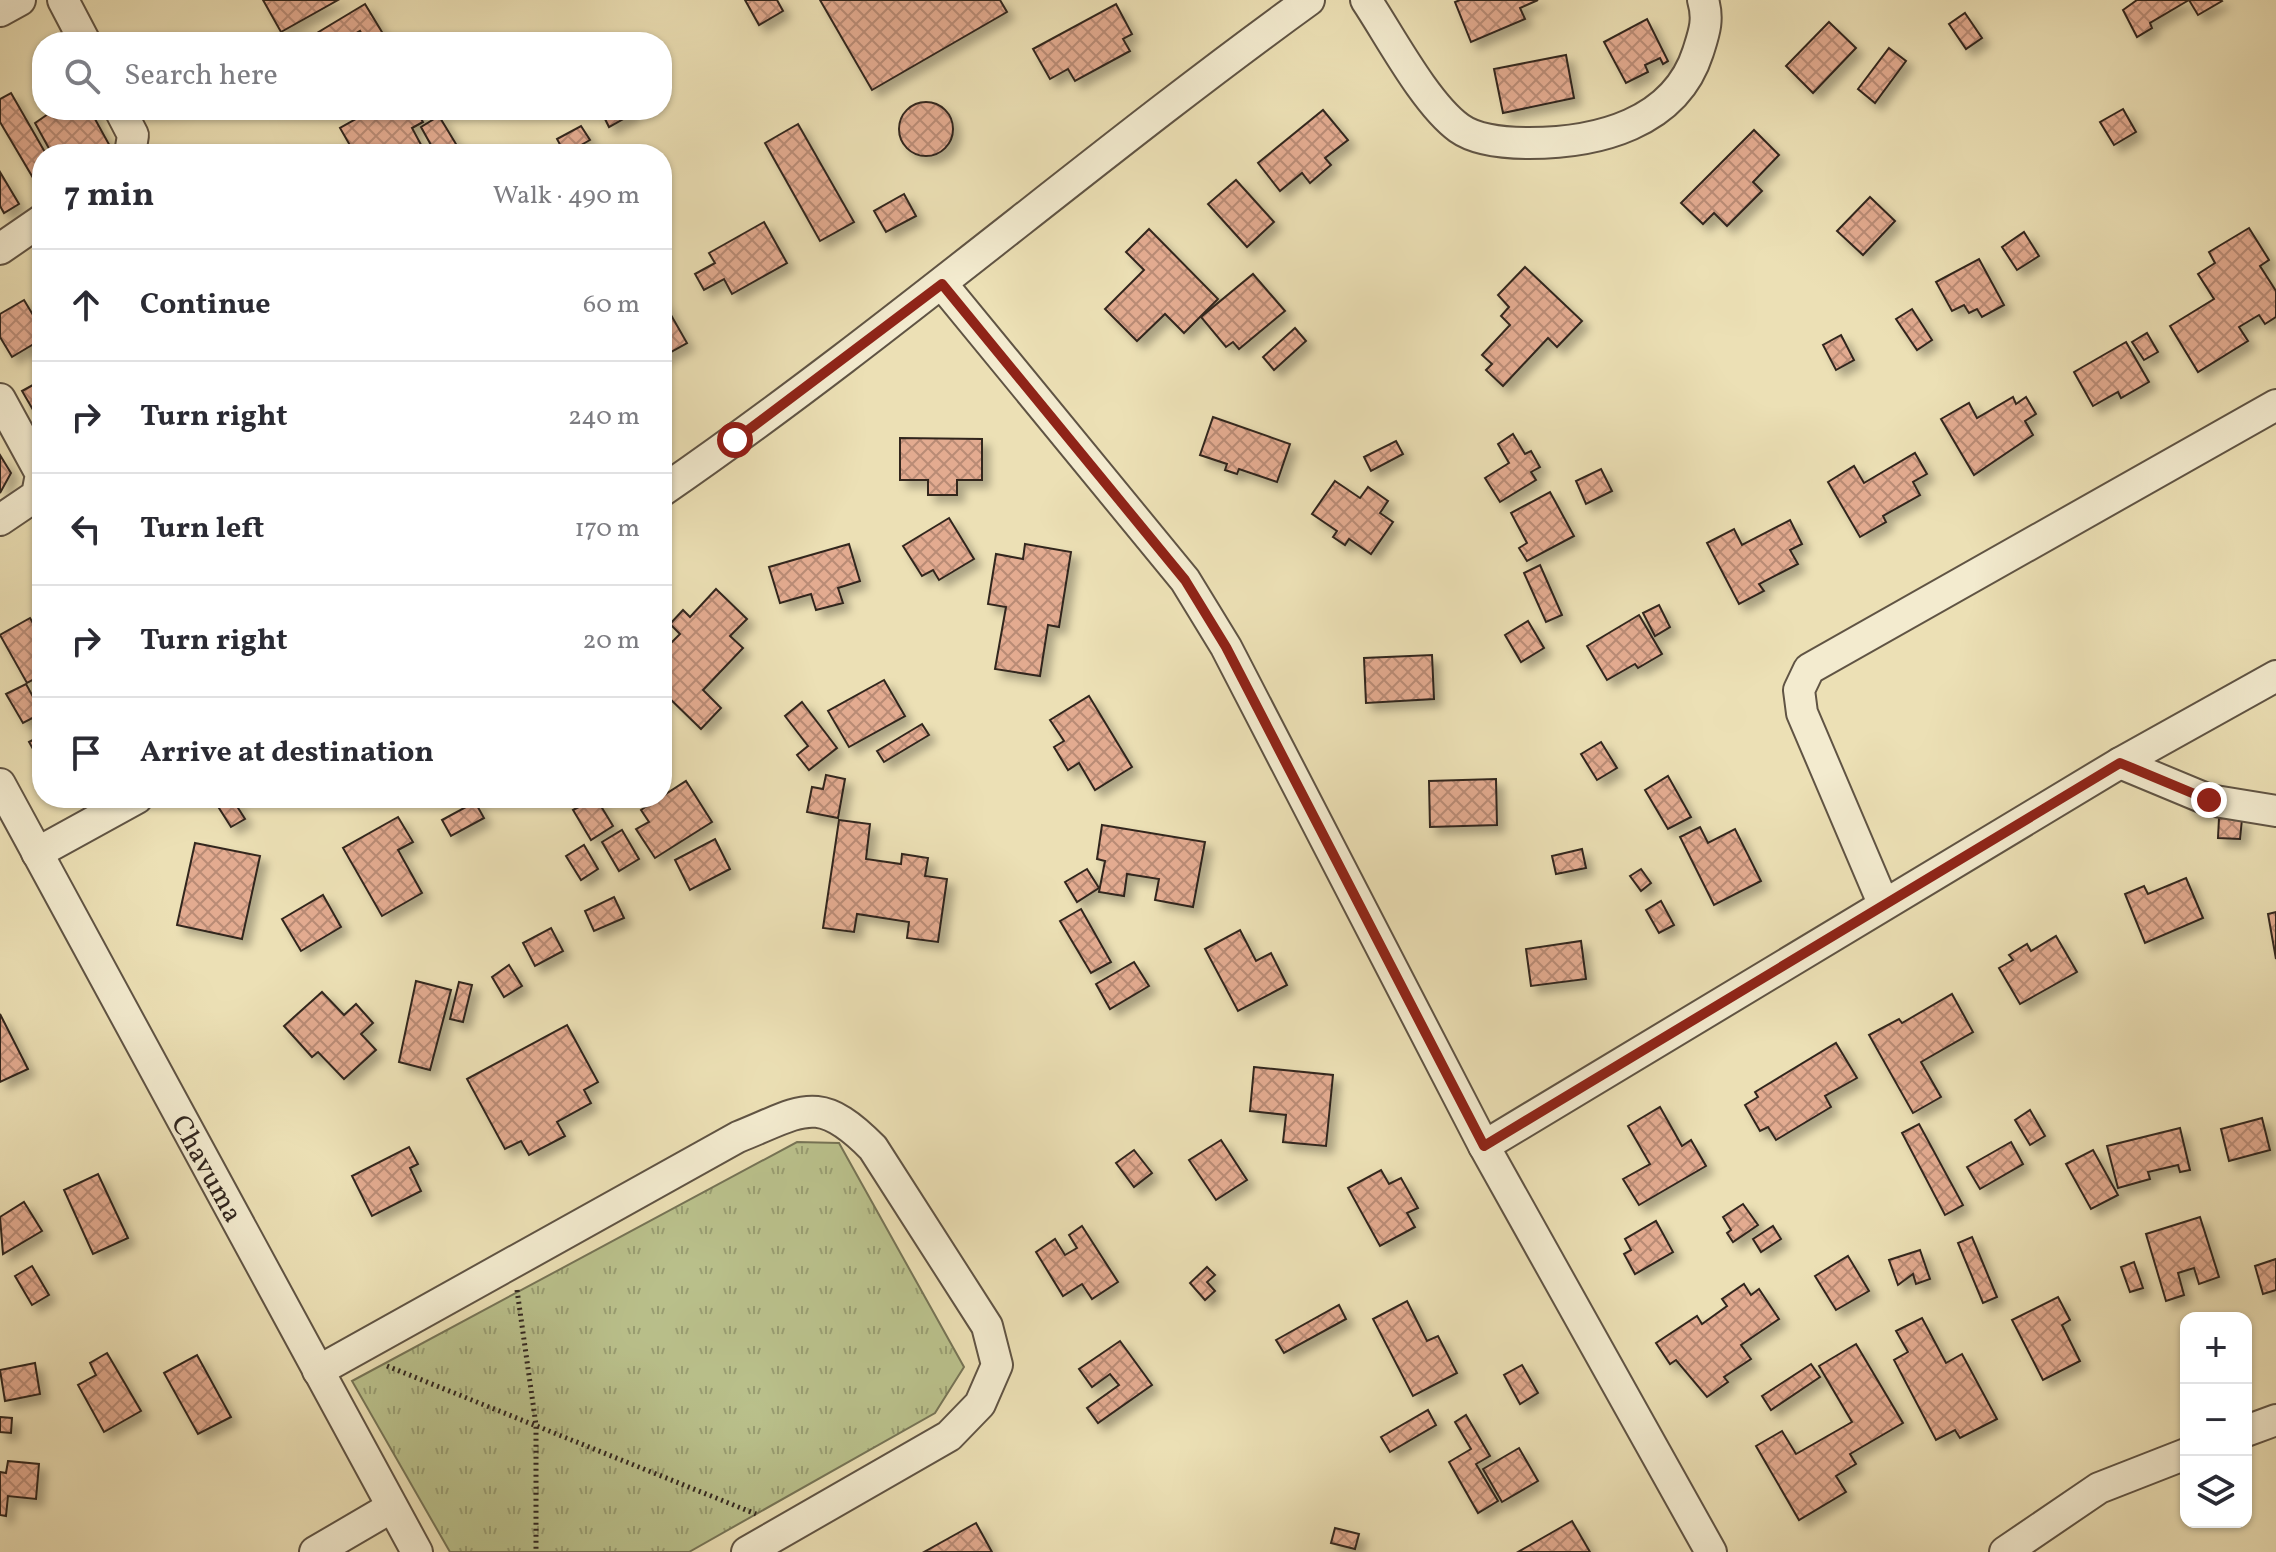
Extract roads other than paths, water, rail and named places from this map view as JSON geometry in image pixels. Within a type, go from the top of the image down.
[{"type":"street","points":[[0,11],[20,0]]},
{"type":"street","points":[[63,0],[80,32]]},
{"type":"street","points":[[672,484],[942,284],[1176,96],[1309,0]]},
{"type":"street","points":[[1366,0],[1423,86],[1460,128],[1503,142],[1542,143],[1603,136],[1655,112],[1690,79],[1708,19],[1703,0]]},
{"type":"street","points":[[125,120],[133,135],[132,144]]},
{"type":"street","points":[[0,249],[32,227]]},
{"type":"street","points":[[942,284],[1193,593],[1226,647],[1484,1146],[1711,1552]]},
{"type":"street","points":[[0,399],[32,458]]},
{"type":"street","points":[[1883,903],[1802,713],[1799,690],[1809,669],[2276,405]]},
{"type":"street","points":[[0,520],[32,498]]},
{"type":"street","points":[[1484,1146],[1883,903],[2120,763],[2276,676]]},
{"type":"street","points":[[2120,763],[2209,800],[2276,811]]},
{"type":"street","name":"Chavuma","points":[[0,784],[417,1552]]},
{"type":"street","points":[[37,853],[119,808]]},
{"type":"street","points":[[318,1371],[738,1137],[800,1112],[830,1112],[849,1123],[873,1148],[987,1326],[997,1365],[980,1404],[949,1436],[747,1552]]},
{"type":"street","points":[[2252,1429],[2276,1420]]},
{"type":"street","points":[[2005,1552],[2099,1488],[2181,1456]]},
{"type":"street","points":[[315,1552],[392,1507]]}]
